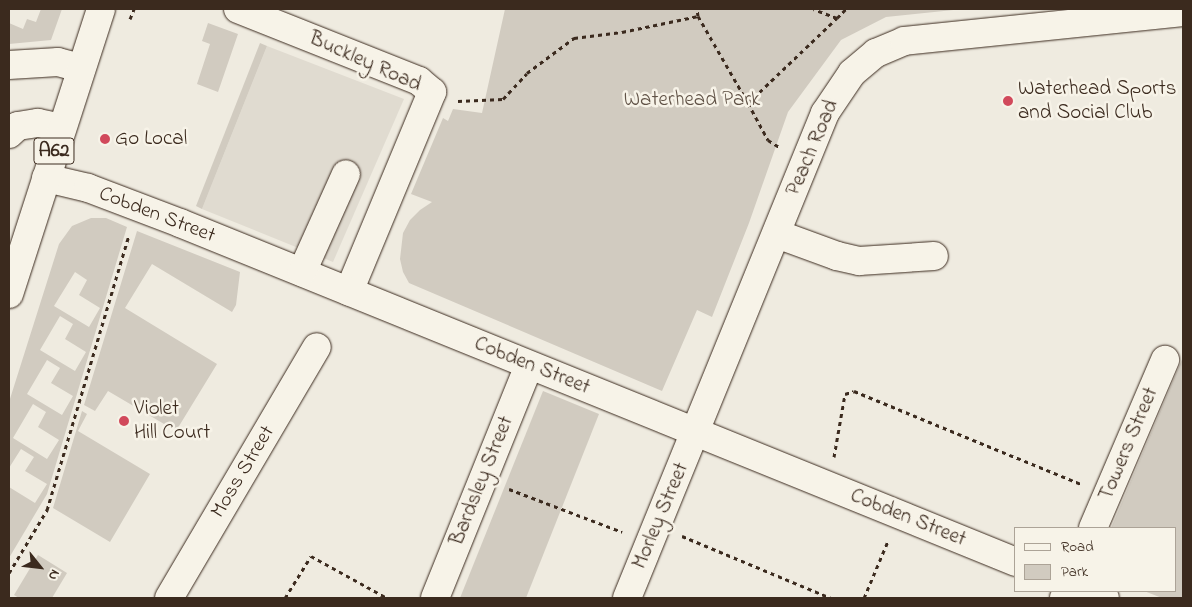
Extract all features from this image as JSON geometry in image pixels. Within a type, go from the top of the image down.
[{"type":"street","name":"A62","points":[[9,294],[61,128],[101,9]]},
{"type":"street","name":"Buckley Road","points":[[238,9],[419,81],[432,92],[349,291]]},
{"type":"street","name":"Peach Road","points":[[696,433],[825,114],[842,86],[863,64],[890,46],[904,41],[1183,12]]},
{"type":"street","points":[[9,65],[58,62],[81,68]]},
{"type":"street","points":[[9,134],[18,126],[38,123],[61,128]]},
{"type":"street","points":[[302,272],[346,174]]},
{"type":"street","name":"Cobden Street","points":[[46,178],[88,188],[302,272],[1014,561]]},
{"type":"street","points":[[777,234],[837,256],[859,261],[934,256]]},
{"type":"street","name":"Moss Street","points":[[169,598],[317,347]]},
{"type":"street","name":"Towers Street","points":[[1093,527],[1165,360]]},
{"type":"street","name":"Bardsley Street","points":[[436,598],[529,365]]},
{"type":"street","name":"Morley Street","points":[[627,598],[652,533],[696,433]]},
{"type":"street","points":[[1090,592],[1105,598]]},
{"type":"path","points":[[697,9],[698,16],[768,140],[806,162]]},
{"type":"path","points":[[814,9],[837,18]]},
{"type":"path","points":[[748,103],[846,9]]},
{"type":"path","points":[[432,92],[454,101],[502,99],[527,73],[574,38],[622,32],[698,16]]},
{"type":"path","points":[[9,573],[47,510],[130,232]]},
{"type":"path","points":[[829,486],[845,394],[854,391],[1107,495]]},
{"type":"path","points":[[483,479],[652,533],[831,598]]},
{"type":"path","points":[[864,598],[900,514]]},
{"type":"path","points":[[285,598],[311,556],[387,598]]},
{"type":"shaded area","points":[[267,46],[404,99],[333,262],[202,209]]},
{"type":"green space","points":[[41,9],[62,9],[51,40],[9,44],[9,23],[23,29],[27,19],[36,22]]},
{"type":"green space","name":"Waterhead Park","points":[[505,9],[963,9],[886,17],[841,40],[788,112],[749,223],[712,317],[697,310],[662,391],[409,283],[403,272],[400,259],[403,233],[410,220],[432,202],[411,194],[443,118],[448,121],[453,109],[482,113]]},
{"type":"green space","points":[[208,23],[238,34],[218,92],[197,84],[210,44],[202,41]]},
{"type":"green space","points":[[260,43],[267,46],[202,209],[196,206]]},
{"type":"green space","points":[[91,218],[106,218],[127,227],[47,494],[9,558],[9,487],[35,503],[47,484],[25,471],[34,457],[21,449],[9,468],[9,402],[59,244],[72,226]],"holes":[[[75,272],[87,280],[79,295],[100,308],[89,327],[54,306]],[[60,316],[73,324],[65,339],[86,352],[75,371],[40,350]],[[47,360],[60,368],[51,383],[73,396],[62,415],[27,394]],[[33,404],[46,412],[38,427],[59,440],[47,459],[13,438]]]},
{"type":"green space","points":[[137,231],[240,272],[236,305],[232,312],[152,264],[125,308],[217,364],[176,431],[108,391],[95,411],[84,405]]},
{"type":"green space","points":[[1183,357],[1183,598],[1162,598],[1147,592],[1177,592],[1177,527],[1111,527]]},
{"type":"green space","points":[[543,391],[599,414],[526,598],[460,598]]},
{"type":"green space","points":[[82,411],[87,414],[78,431],[150,474],[110,542],[53,508]]},
{"type":"green space","points":[[38,555],[67,573],[52,598],[19,598],[14,595]]},
{"type":"place","name":"Waterhead Sports and Social Club","points":[[1008,101]]},
{"type":"place","name":"Go Local","points":[[105,139]]},
{"type":"place","name":"Violet Hill Court","points":[[124,421]]}]
